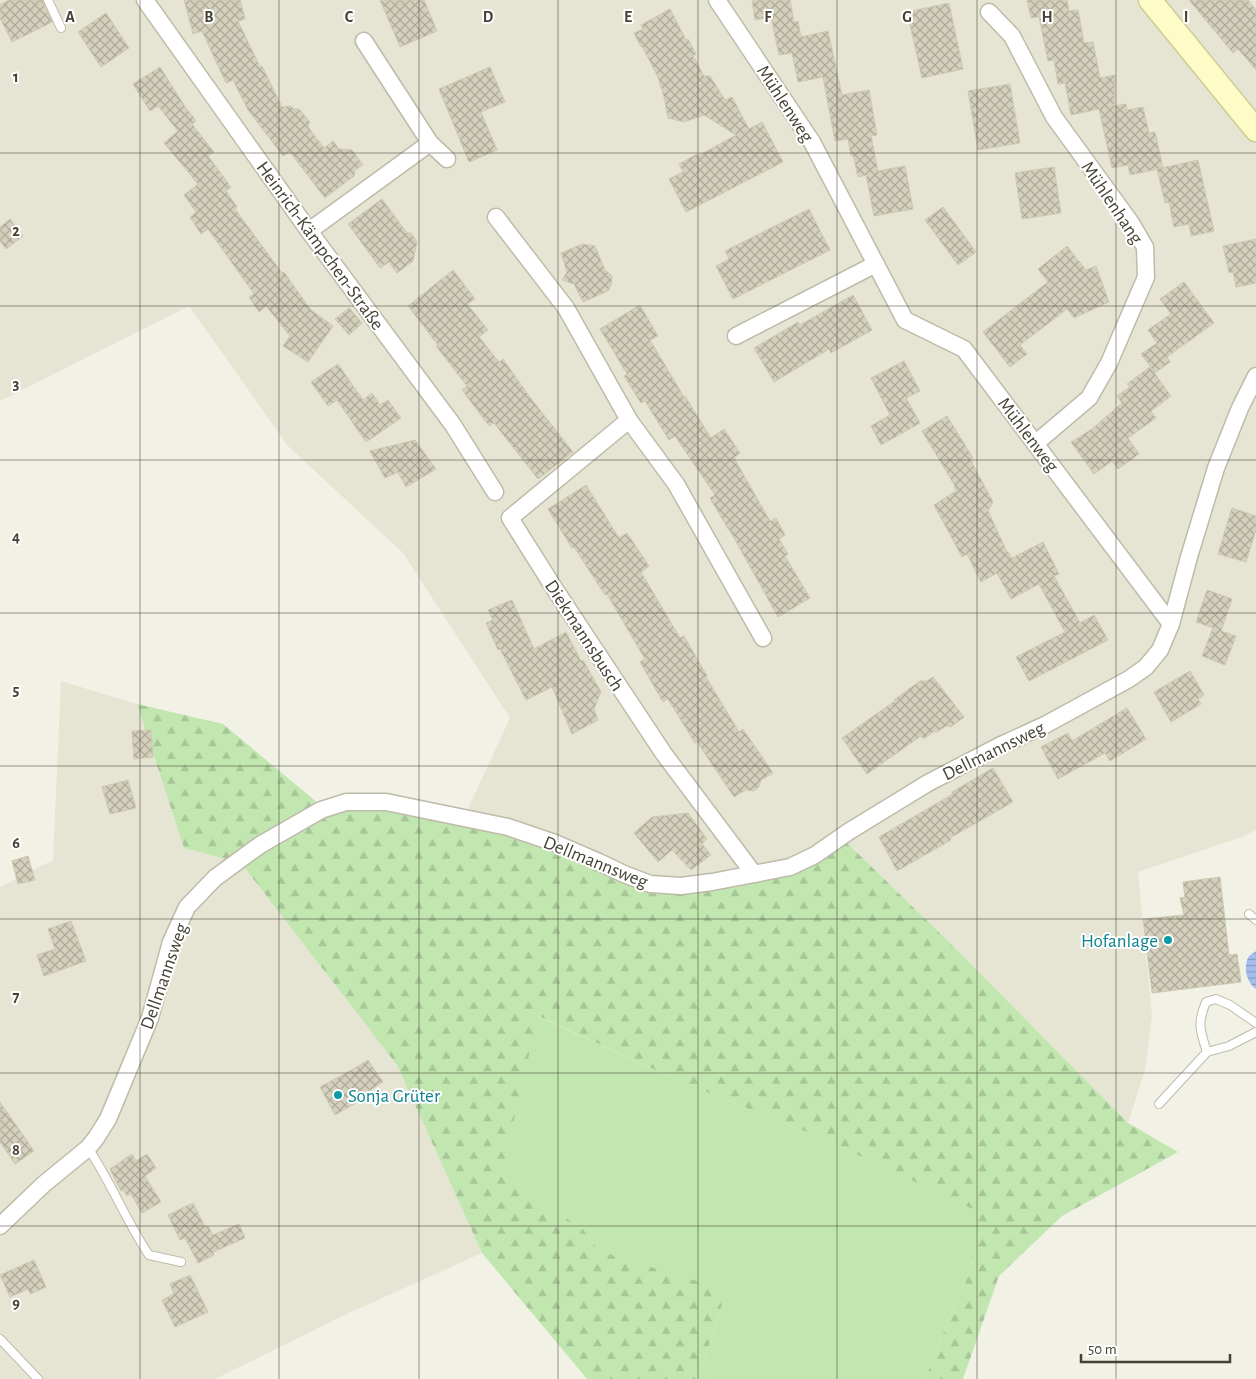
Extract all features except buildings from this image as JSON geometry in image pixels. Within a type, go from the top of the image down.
[{"type":"main road","points":[[1150,0],[1256,130]]},
{"type":"street","name":"Heinrich-Kämpchen-Straße","points":[[145,0],[309,231],[453,425],[495,492]]},
{"type":"street","name":"Mühlenweg","points":[[717,0],[812,142],[905,320],[964,348],[1171,624]]},
{"type":"street","name":"Mühlenhang","points":[[989,12],[1012,36],[1054,117],[1131,223],[1145,247],[1146,277],[1109,363],[1089,398],[1036,443]]},
{"type":"street","points":[[364,41],[430,143],[447,159]]},
{"type":"street","points":[[309,231],[430,143]]},
{"type":"street","points":[[496,217],[566,308],[629,420],[676,484],[764,638]]},
{"type":"street","points":[[736,336],[876,264]]},
{"type":"street","name":"Dellmannsweg","points":[[0,1226],[44,1184],[88,1148],[108,1119],[150,1018],[171,942],[187,907],[215,878],[253,850],[321,810],[346,802],[386,802],[508,827],[555,843],[650,884],[689,885],[712,882],[790,867],[815,855],[848,832],[928,783],[999,746],[1045,725],[1129,679],[1146,667],[1160,650],[1171,624],[1216,468],[1240,408],[1256,376]]},
{"type":"street","name":"Diekmannsbusch","points":[[629,420],[510,518],[664,754],[754,874]]},
{"type":"lane","points":[[48,0],[61,28]]},
{"type":"lane","points":[[1249,914],[1256,920]]},
{"type":"lane","points":[[1207,1052],[1200,1031],[1200,1016],[1206,1002],[1216,999],[1230,1004],[1256,1023]]},
{"type":"lane","points":[[1158,1104],[1207,1052],[1229,1046],[1256,1032]]},
{"type":"lane","points":[[88,1148],[100,1165],[138,1238],[149,1255],[181,1262]]},
{"type":"lane","points":[[0,1339],[38,1379]]},
{"type":"shaded area","points":[[0,0],[1256,0],[1256,830],[1242,837],[1138,872],[1152,1015],[1145,1070],[1128,1123],[953,946],[840,836],[790,866],[651,881],[465,815],[510,718],[403,553],[288,446],[189,306],[0,401]]},
{"type":"shaded area","points":[[61,681],[137,704],[184,848],[241,863],[397,1065],[482,1253],[349,1313],[215,1379],[0,1379],[0,887],[53,860]]},
{"type":"green space","points":[[137,704],[223,724],[319,804],[347,807],[388,807],[507,830],[651,886],[754,875],[841,837],[953,946],[1128,1123],[1178,1152],[1062,1216],[999,1276],[963,1379],[926,1379],[935,1352],[971,1268],[977,1211],[817,1136],[684,1083],[538,1016],[501,1175],[583,1229],[598,1249],[617,1257],[707,1284],[722,1305],[702,1367],[708,1379],[587,1379],[482,1253],[397,1065],[241,863],[184,848]]},
{"type":"green space","points":[[537,1016],[684,1083],[817,1136],[978,1211],[971,1268],[935,1352],[926,1379],[708,1379],[702,1367],[722,1305],[598,1249],[583,1229],[501,1175]]},
{"type":"water","points":[[1256,951],[1256,989],[1246,974],[1246,964],[1249,956]]},
{"type":"place","name":"Hofanlage","points":[[1168,940]]},
{"type":"place","name":"Sonja Grüter","points":[[338,1095]]}]
